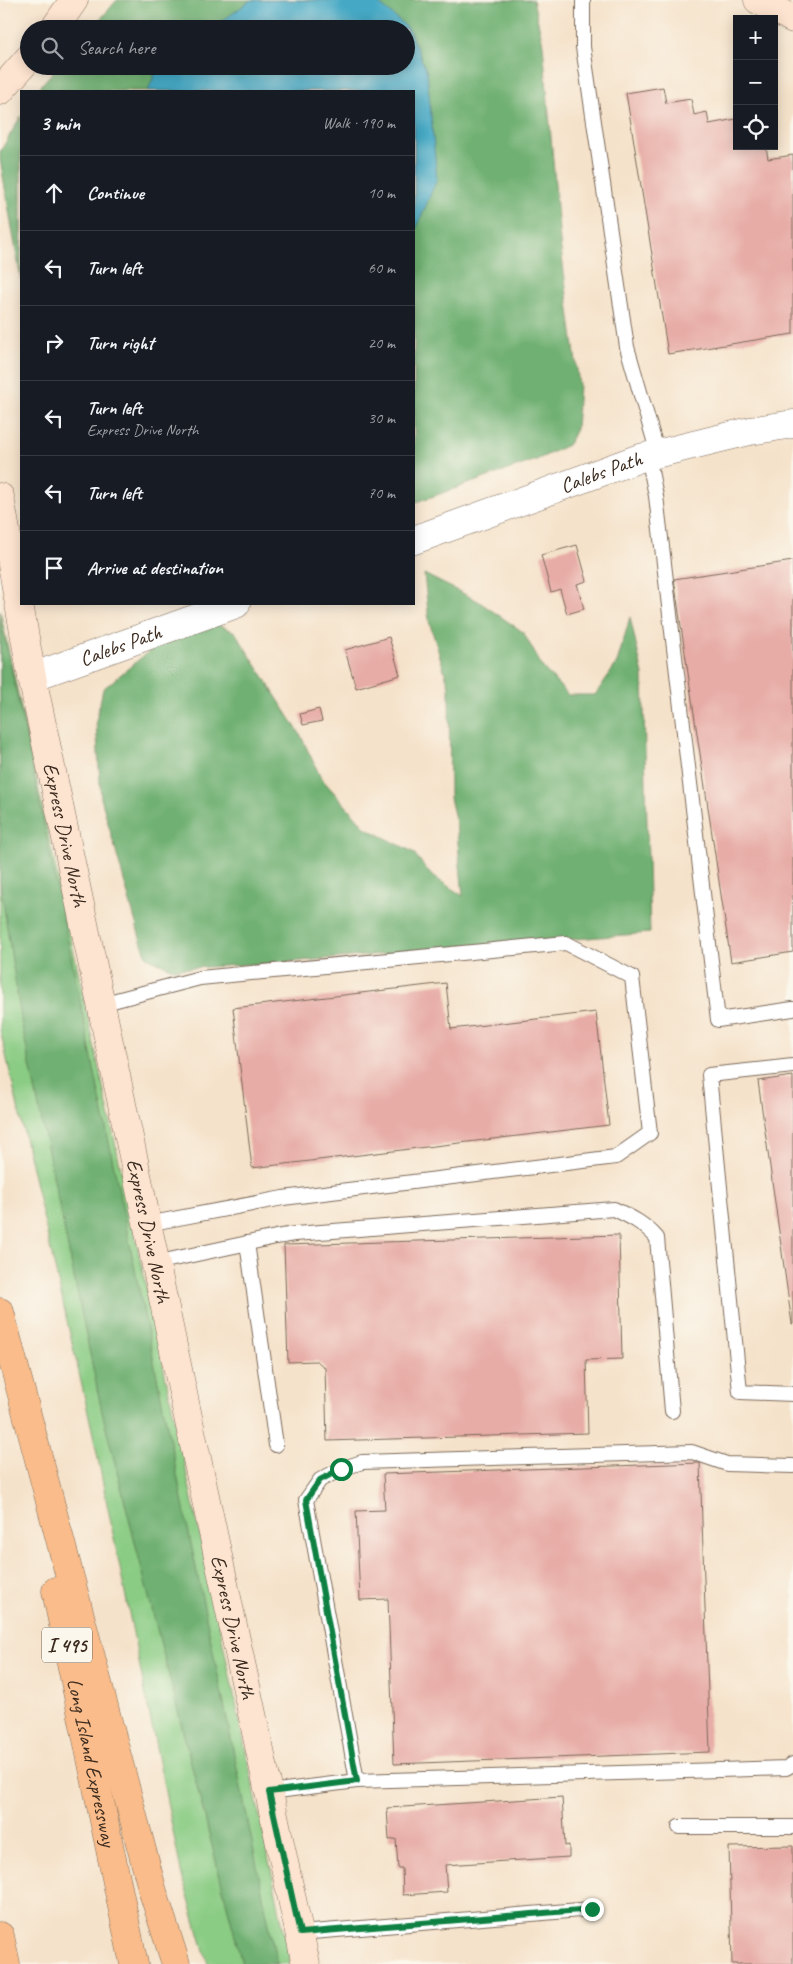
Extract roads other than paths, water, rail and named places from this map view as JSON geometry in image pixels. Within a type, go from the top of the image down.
[{"type":"highway","points":[[0,1312],[150,1882],[176,1964]]},
{"type":"highway","name":"Long Island Expressway","points":[[0,1326],[134,1964]]},
{"type":"highway","points":[[0,1936],[6,1964]]},
{"type":"main road","points":[[60,20],[74,0]]},
{"type":"main road","points":[[758,0],[793,19]]},
{"type":"main road","points":[[0,91],[20,68]]},
{"type":"main road","name":"Express Drive North","points":[[0,497],[32,677],[155,1263],[306,1964]]},
{"type":"street","name":"Calebs Path","points":[[415,540],[653,455],[750,431],[793,424]]},
{"type":"street","name":"Calebs Path","points":[[32,677],[233,605]]},
{"type":"lane","points":[[583,0],[583,47],[627,347],[653,455],[657,506],[718,1020],[793,1008]]},
{"type":"lane","points":[[101,1004],[200,978],[566,943],[632,977],[650,1133],[616,1157],[283,1198],[147,1224]]},
{"type":"lane","points":[[793,1066],[710,1075],[740,1392],[793,1394]]},
{"type":"lane","points":[[155,1263],[276,1236],[614,1209],[650,1229],[657,1238],[672,1410]]},
{"type":"lane","points":[[247,1243],[276,1445]]},
{"type":"lane","points":[[357,1781],[306,1500],[320,1480],[341,1469],[362,1462],[692,1452],[727,1464],[793,1466]]},
{"type":"lane","points":[[269,1792],[357,1781],[786,1768],[793,1764]]},
{"type":"lane","points":[[680,1827],[793,1827]]},
{"type":"lane","points":[[300,1933],[592,1909]]},
{"type":"water","points":[[251,0],[375,0],[399,20],[223,20]]},
{"type":"water","points":[[415,44],[427,72],[437,179],[415,232],[415,90],[148,90],[154,75],[415,75]]}]
